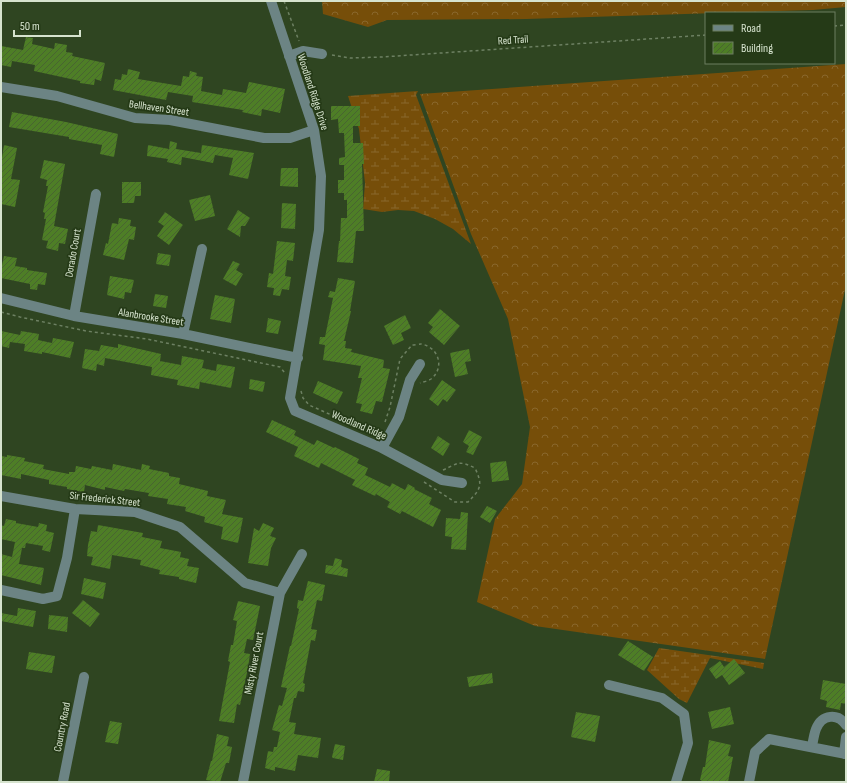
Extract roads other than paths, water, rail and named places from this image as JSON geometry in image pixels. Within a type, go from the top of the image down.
[{"type":"street","name":"Woodland Ridge Drive","points":[[271,1],[289,56],[318,126],[321,176],[319,230],[298,358]]},
{"type":"street","points":[[289,56],[303,51],[322,54]]},
{"type":"street","name":"Bellhaven Street","points":[[1,87],[57,96],[135,118],[170,120],[264,138],[290,138],[318,126]]},
{"type":"street","name":"Dorado Court","points":[[74,316],[96,194]]},
{"type":"street","points":[[183,334],[202,249]]},
{"type":"street","name":"Alanbrooke Street","points":[[1,298],[74,316],[183,334],[298,358]]},
{"type":"street","name":"Woodland Ridge","points":[[298,358],[290,398],[295,411],[382,448],[442,480],[462,483]]},
{"type":"street","points":[[382,448],[399,417],[410,380],[420,364]]},
{"type":"street","name":"Sir Frederick Street","points":[[1,496],[75,509],[135,512],[180,527],[245,582],[280,593]]},
{"type":"street","points":[[1,590],[43,599],[57,596],[65,565],[75,509]]},
{"type":"street","name":"Misty River Court","points":[[243,782],[280,593],[302,554]]},
{"type":"street","name":"Country Road","points":[[63,782],[84,677]]},
{"type":"street","points":[[609,685],[662,698],[684,714],[688,743],[676,782]]},
{"type":"street","points":[[812,747],[816,729],[820,721],[835,716],[842,720],[846,725]]},
{"type":"street","points":[[749,782],[755,752],[769,739],[845,754],[846,738]]}]
